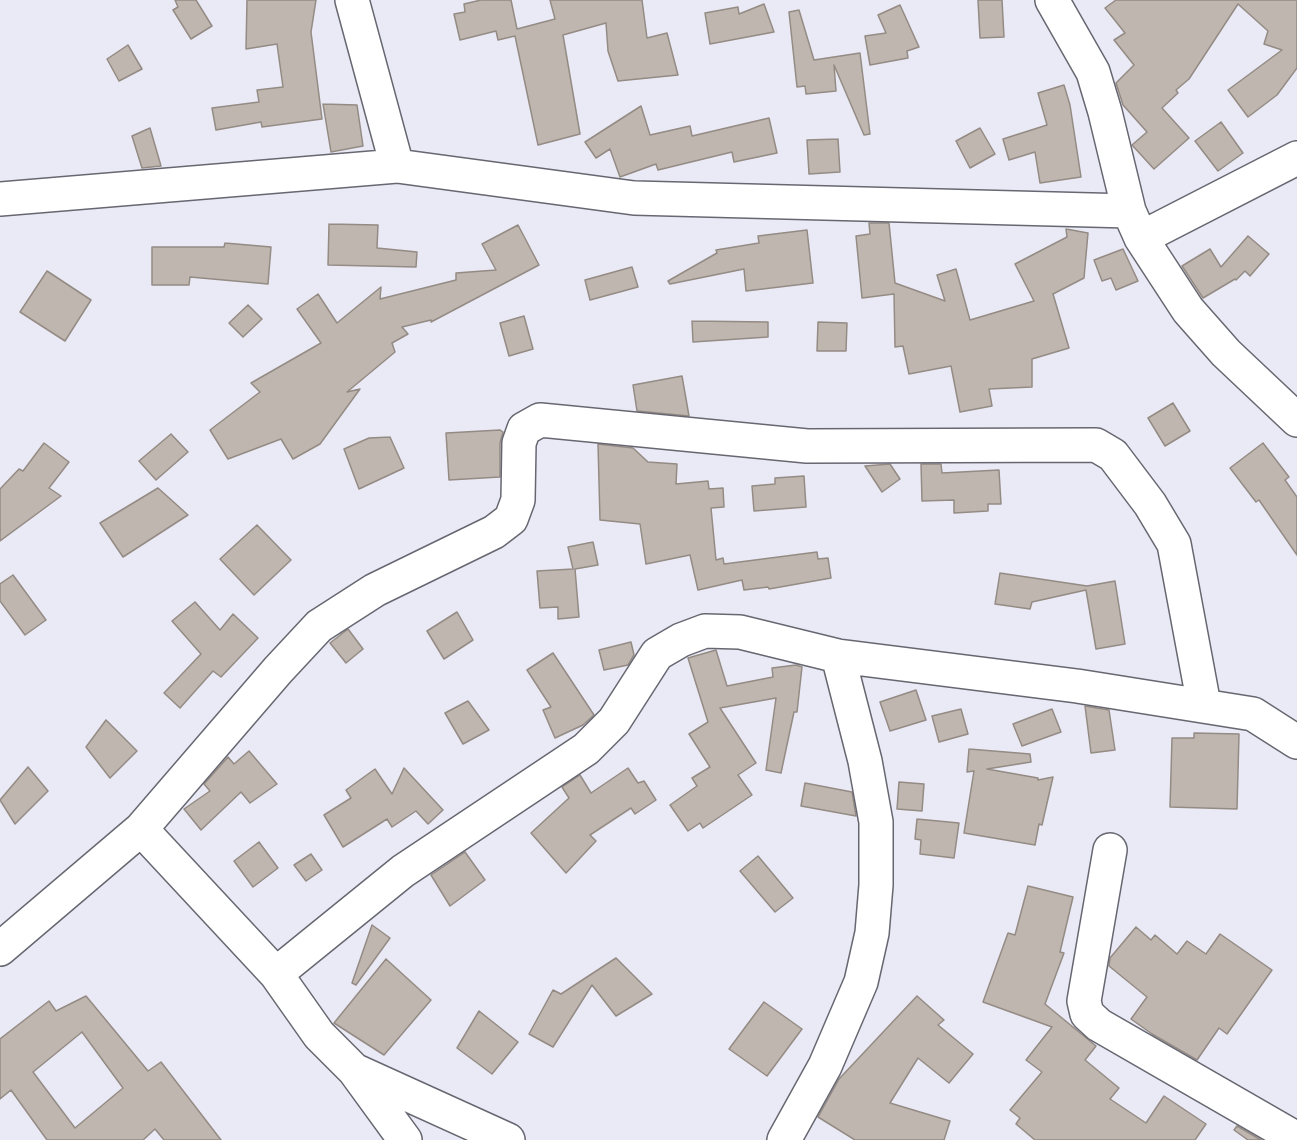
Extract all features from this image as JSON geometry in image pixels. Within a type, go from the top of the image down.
[{"type":"street","points":[[352,0],[397,166]]},
{"type":"street","points":[[1052,0],[1093,72],[1135,224],[1188,310],[1226,353],[1297,420]]},
{"type":"street","points":[[0,199],[397,166],[634,198],[1135,224],[1297,158]]},
{"type":"street","points":[[0,949],[141,829],[278,670],[319,627],[375,590],[494,532],[511,519],[518,500],[519,443],[524,429],[540,420],[807,446],[1096,445],[1113,454],[1150,504],[1174,544],[1204,705]]},
{"type":"street","points":[[276,974],[403,871],[586,749],[614,721],[657,654],[681,640],[705,631],[740,632],[838,656],[1077,686],[1204,705],[1252,714],[1297,742]]},
{"type":"street","points":[[793,1137],[861,982],[872,933],[876,885],[876,822],[865,761],[838,656]]},
{"type":"street","points":[[141,829],[276,974],[319,1035],[354,1070],[405,1140]]},
{"type":"street","points":[[1110,850],[1084,1001],[1087,1014],[1099,1024],[1297,1139]]},
{"type":"street","points":[[354,1070],[508,1140]]},
{"type":"building","points":[[175,0],[196,0],[212,26],[191,39],[173,10],[178,7]]},
{"type":"building","points":[[247,0],[316,0],[311,32],[322,119],[262,127],[261,122],[216,130],[212,108],[259,102],[257,90],[283,87],[277,44],[246,49]]},
{"type":"building","points":[[481,0],[511,0],[517,29],[555,19],[550,0],[642,0],[647,38],[667,33],[678,75],[618,81],[608,51],[606,23],[563,35],[580,134],[538,145],[515,36],[498,40],[496,31],[460,40],[454,14],[465,12],[464,4]]},
{"type":"building","points":[[978,0],[1002,0],[1004,37],[980,38]]},
{"type":"building","points":[[1116,0],[1297,0],[1297,68],[1277,95],[1248,117],[1228,90],[1282,50],[1264,44],[1268,31],[1238,4],[1189,79],[1176,90],[1178,93],[1162,108],[1189,138],[1154,169],[1132,145],[1147,132],[1123,105],[1116,83],[1134,65],[1114,40],[1125,33],[1105,8]]},
{"type":"building","points":[[764,4],[774,32],[710,44],[705,13],[738,7],[739,14]]},
{"type":"building","points":[[900,5],[919,47],[907,51],[908,58],[870,65],[865,36],[886,33],[878,15]]},
{"type":"building","points":[[799,10],[814,60],[860,53],[870,134],[864,135],[834,65],[836,91],[806,94],[805,86],[797,87],[789,12]]},
{"type":"building","points":[[128,45],[142,69],[119,81],[107,59]]},
{"type":"building","points":[[1064,85],[1070,105],[1081,177],[1040,183],[1035,152],[1009,160],[1003,139],[1047,125],[1038,93]]},
{"type":"building","points":[[323,104],[357,105],[363,146],[331,152]]},
{"type":"building","points":[[641,106],[650,135],[690,126],[692,136],[769,118],[777,153],[734,162],[732,152],[658,170],[656,164],[620,177],[610,149],[596,158],[585,142]]},
{"type":"building","points":[[1221,122],[1243,153],[1218,171],[1195,141]]},
{"type":"building","points":[[150,128],[161,166],[142,168],[132,136]]},
{"type":"building","points":[[980,128],[995,154],[970,168],[956,141]]},
{"type":"building","points":[[838,139],[840,172],[809,174],[807,140]]},
{"type":"building","points":[[869,223],[889,223],[895,283],[945,301],[937,275],[956,269],[970,320],[1034,301],[1015,264],[1067,237],[1066,229],[1088,233],[1084,278],[1053,294],[1069,348],[1032,359],[1032,387],[989,389],[992,406],[960,412],[951,366],[909,374],[903,346],[895,347],[894,294],[862,298],[856,236],[870,234]]},
{"type":"building","points":[[329,224],[378,225],[377,248],[417,252],[416,267],[328,265]]},
{"type":"building","points":[[518,225],[539,265],[431,322],[431,320],[402,327],[408,334],[392,343],[395,352],[347,392],[360,389],[320,444],[293,459],[281,439],[228,459],[210,430],[260,392],[251,383],[321,343],[297,309],[318,294],[337,323],[381,287],[380,299],[456,280],[456,273],[496,270],[482,244]]},
{"type":"building","points":[[807,230],[813,283],[746,291],[744,269],[670,284],[668,281],[717,253],[716,250],[759,243],[758,236]]},
{"type":"building","points":[[1248,236],[1269,254],[1250,276],[1245,271],[1236,280],[1203,298],[1182,266],[1210,249],[1221,267]]},
{"type":"building","points":[[225,243],[271,247],[268,284],[190,277],[189,285],[152,285],[152,247],[224,247]]},
{"type":"building","points":[[1123,249],[1138,281],[1116,290],[1111,278],[1102,281],[1094,260]]},
{"type":"building","points":[[632,267],[638,287],[590,300],[585,280]]},
{"type":"building","points":[[47,271],[91,300],[65,341],[20,312]]},
{"type":"building","points":[[248,305],[262,319],[243,337],[229,323]]},
{"type":"building","points":[[524,316],[533,349],[509,356],[500,323]]},
{"type":"building","points":[[692,321],[768,322],[768,337],[693,342]]},
{"type":"building","points":[[818,322],[847,323],[846,351],[817,351]]},
{"type":"building","points":[[682,376],[689,416],[637,411],[633,385]]},
{"type":"building","points":[[1173,403],[1190,431],[1165,446],[1148,418]]},
{"type":"building","points":[[500,430],[503,432],[500,443],[500,477],[449,480],[446,433]]},
{"type":"building","points":[[171,434],[188,452],[156,480],[139,461]]},
{"type":"building","points":[[390,437],[404,468],[359,489],[344,449],[369,438]]},
{"type":"building","points":[[44,443],[69,462],[49,488],[61,496],[0,541],[0,489],[19,469],[23,471]]},
{"type":"building","points":[[1263,443],[1289,477],[1285,480],[1297,497],[1297,555],[1259,500],[1256,502],[1230,468]]},
{"type":"building","points":[[598,444],[633,448],[648,462],[677,464],[676,484],[708,481],[709,489],[723,488],[724,507],[711,508],[716,560],[723,558],[724,564],[817,552],[818,559],[828,558],[831,578],[769,589],[768,587],[744,590],[742,580],[698,590],[690,555],[646,564],[640,524],[600,520]]},
{"type":"building","points":[[890,464],[900,479],[882,492],[865,466]]},
{"type":"building","points":[[921,464],[941,464],[942,473],[999,470],[1001,504],[988,504],[988,511],[954,513],[954,500],[922,501]]},
{"type":"building","points":[[804,476],[806,507],[754,511],[752,486],[775,484],[775,478]]},
{"type":"building","points":[[158,488],[188,515],[123,557],[100,523]]},
{"type":"building","points":[[257,525],[291,560],[254,595],[220,559]]},
{"type":"building","points":[[593,542],[598,565],[575,569],[579,617],[558,619],[558,607],[540,608],[537,571],[573,569],[568,547]]},
{"type":"building","points":[[1000,573],[1087,586],[1115,581],[1125,644],[1096,649],[1086,590],[1032,602],[1030,609],[995,604]]},
{"type":"building","points":[[13,575],[46,620],[25,635],[0,601],[0,584]]},
{"type":"building","points":[[195,602],[220,630],[233,614],[258,638],[221,677],[213,671],[180,708],[164,693],[201,654],[172,621]]},
{"type":"building","points":[[457,612],[473,640],[444,659],[427,631]]},
{"type":"building","points":[[348,629],[363,649],[346,663],[330,643]]},
{"type":"building","points":[[631,642],[634,655],[628,665],[604,670],[599,650]]},
{"type":"building","points":[[716,650],[727,686],[773,677],[772,668],[796,665],[802,667],[797,712],[794,712],[781,773],[766,770],[776,698],[720,708],[756,763],[738,775],[752,795],[703,828],[700,823],[688,831],[670,805],[697,786],[692,778],[710,767],[689,734],[708,722],[688,658]]},
{"type":"building","points":[[553,653],[594,715],[583,725],[555,738],[543,710],[551,707],[527,670]]},
{"type":"building","points":[[916,690],[926,720],[890,731],[880,702]]},
{"type":"building","points":[[468,701],[489,730],[463,744],[445,713]]},
{"type":"building","points":[[1085,706],[1109,710],[1115,750],[1091,753]]},
{"type":"building","points":[[961,709],[968,734],[939,742],[932,716]]},
{"type":"building","points":[[1052,709],[1061,732],[1022,746],[1013,724]]},
{"type":"building","points":[[106,720],[137,751],[110,778],[86,747]]},
{"type":"building","points":[[1194,733],[1239,734],[1237,809],[1170,807],[1172,738],[1194,738]]},
{"type":"building","points":[[969,749],[1030,754],[1031,762],[987,769],[1038,778],[1038,780],[1053,777],[1035,845],[964,833],[974,771],[967,772]]},
{"type":"building","points":[[249,751],[277,784],[250,803],[241,792],[201,830],[184,809],[210,791],[204,784],[228,757],[234,764]]},
{"type":"building","points":[[28,767],[48,791],[15,824],[0,800]]},
{"type":"building","points":[[404,768],[443,810],[428,824],[416,811],[392,827],[387,819],[343,847],[324,815],[351,798],[346,790],[375,769],[392,794]]},
{"type":"building","points":[[628,768],[638,783],[644,781],[656,800],[635,814],[631,808],[590,835],[596,841],[566,873],[531,833],[569,798],[562,787],[580,775],[591,793]]},
{"type":"building","points":[[899,782],[924,784],[922,811],[897,809]]},
{"type":"building","points":[[805,783],[852,792],[856,816],[801,806]]},
{"type":"building","points":[[917,819],[959,823],[954,858],[920,854],[921,840],[915,839]]},
{"type":"building","points":[[259,842],[278,868],[253,887],[234,861]]},
{"type":"building","points":[[465,852],[485,880],[450,906],[431,875]]},
{"type":"building","points":[[311,854],[322,870],[306,881],[294,865]]},
{"type":"building","points":[[758,856],[793,898],[775,912],[740,871]]},
{"type":"building","points":[[1028,886],[1073,897],[1060,952],[1064,953],[1045,1004],[1096,1046],[1085,1060],[1119,1088],[1110,1099],[1146,1123],[1164,1096],[1206,1124],[1195,1140],[1035,1140],[1016,1124],[1020,1118],[1010,1110],[1042,1072],[1026,1060],[1052,1027],[983,1002],[1008,933],[1015,935]]},
{"type":"building","points":[[372,925],[390,938],[356,985],[352,983]]},
{"type":"building","points":[[1136,927],[1151,940],[1155,935],[1177,954],[1187,941],[1206,954],[1220,934],[1272,970],[1227,1034],[1219,1028],[1197,1060],[1131,1019],[1147,997],[1109,966],[1110,958]]},
{"type":"building","points":[[616,958],[652,994],[616,1016],[592,985],[553,1047],[529,1034],[553,990],[561,994]]},
{"type":"building","points":[[386,959],[431,1000],[384,1055],[334,1023]]},
{"type":"building","points":[[86,996],[148,1071],[161,1062],[221,1140],[164,1140],[155,1129],[143,1140],[47,1140],[11,1090],[0,1099],[0,1039],[49,1001],[56,1011]],"holes":[[[82,1032],[123,1088],[75,1128],[33,1072]]]},
{"type":"building","points":[[917,996],[944,1020],[938,1025],[973,1054],[949,1083],[918,1058],[890,1103],[950,1121],[944,1140],[855,1140],[818,1117],[839,1079]]},
{"type":"building","points":[[764,1002],[802,1029],[767,1076],[729,1049]]},
{"type":"building","points":[[479,1011],[518,1042],[492,1074],[457,1048]]},
{"type":"building","points":[[1237,1126],[1261,1140],[1248,1140],[1234,1130]]}]
